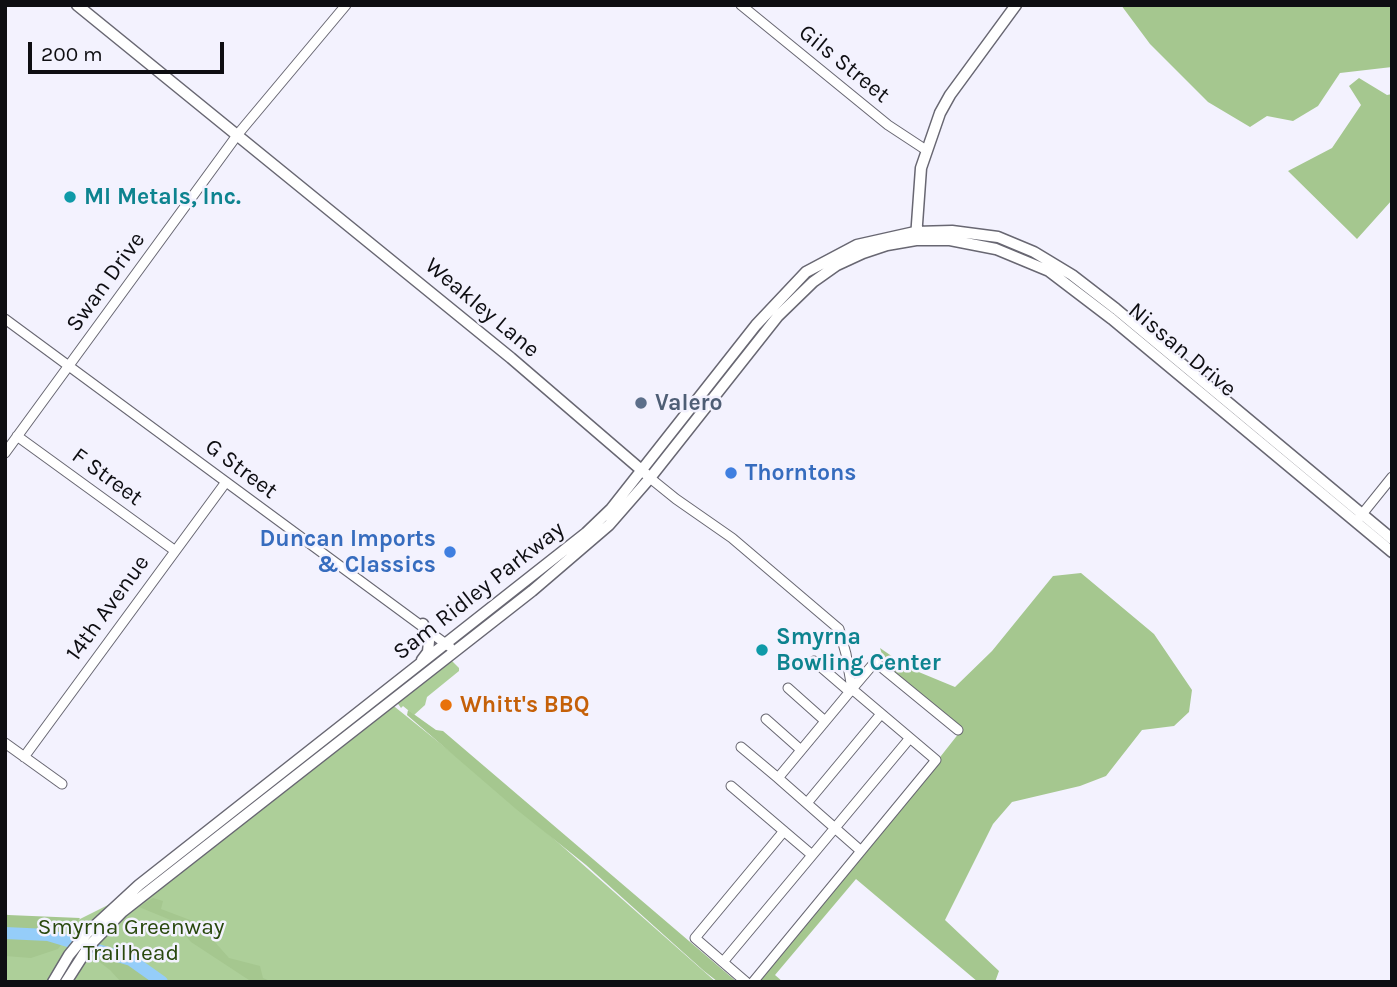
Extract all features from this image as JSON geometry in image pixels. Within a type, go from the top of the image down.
[{"type":"main road","name":"Weakley Lane","points":[[77,5],[511,358],[646,474]]},
{"type":"main road","points":[[916,236],[918,185],[926,150],[940,113],[950,95],[1015,6]]},
{"type":"main road","name":"Nissan Drive","points":[[916,236],[952,231],[998,237],[1034,252],[1072,275],[1359,518],[1392,552]]},
{"type":"main road","name":"Sam Ridley Parkway","points":[[66,982],[89,946],[122,912],[450,647],[576,554],[609,525],[756,325],[806,272],[857,245],[916,236]]},
{"type":"main road","name":"Nissan Drive","points":[[1359,518],[1392,539]]},
{"type":"main road","points":[[418,665],[428,652],[429,641],[423,624]]},
{"type":"main road","name":"Sam Ridley Parkway","points":[[53,982],[65,962],[94,926],[139,886],[418,665],[450,647]]},
{"type":"street","name":"Swan Drive","points":[[5,453],[237,134],[346,5]]},
{"type":"street","name":"Gils Street","points":[[741,5],[888,125],[926,150]]},
{"type":"street","name":"G Street","points":[[5,319],[423,624],[450,647]]},
{"type":"street","name":"F Street","points":[[17,436],[174,550]]},
{"type":"street","name":"Weakley Lane","points":[[646,474],[733,538],[839,629],[846,654],[851,691]]},
{"type":"street","points":[[1359,518],[1392,477]]},
{"type":"street","name":"14th Avenue","points":[[24,757],[226,482]]},
{"type":"street","points":[[753,982],[936,760],[814,661]]},
{"type":"street","points":[[778,778],[875,662],[958,730]]},
{"type":"street","points":[[788,688],[825,721]]},
{"type":"street","points":[[807,803],[881,713]]},
{"type":"street","points":[[766,719],[801,750]]},
{"type":"street","points":[[723,962],[910,738]]},
{"type":"street","points":[[5,743],[62,784]]},
{"type":"street","points":[[741,747],[861,851]]},
{"type":"street","points":[[731,786],[812,855]]},
{"type":"street","points":[[746,982],[695,938],[784,831]]},
{"type":"green space","points":[[1121,5],[1392,5],[1392,67],[1340,73],[1318,106],[1293,121],[1267,116],[1250,127],[1208,102],[1150,44]]},
{"type":"green space","points":[[1359,78],[1387,95],[1392,94],[1392,200],[1357,239],[1288,171],[1332,148],[1361,105],[1349,86]]},
{"type":"green space","points":[[1081,573],[1154,634],[1192,690],[1189,712],[1174,726],[1142,730],[1106,776],[1080,786],[1012,802],[993,824],[945,920],[999,971],[995,982],[978,982],[856,879],[775,975],[783,982],[758,982],[963,728],[885,664],[880,648],[909,668],[955,687],[992,651],[1053,576]]},
{"type":"green space","points":[[451,660],[459,671],[427,697],[425,705],[414,715],[403,706],[401,708],[396,701]]},
{"type":"green space","name":"Smyrna Greenway Trailhead","points":[[390,703],[503,794],[716,982],[5,982],[5,927],[48,935],[148,885],[152,894]]},
{"type":"green space","points":[[408,710],[436,730],[443,731],[737,982],[718,982],[704,971],[586,865],[407,715]]},
{"type":"green space","points":[[153,898],[163,901],[161,909],[198,923],[229,958],[260,966],[263,978],[272,982],[252,982],[191,942],[173,921],[139,907]]},
{"type":"green space","points":[[5,914],[80,918],[58,949],[31,958],[5,956]]},
{"type":"green space","points":[[93,948],[131,960],[162,982],[121,982],[89,954]]},
{"type":"waterway","points":[[5,933],[48,935],[131,960],[162,982]]},
{"type":"place","name":"MI Metals, Inc.","points":[[70,197]]},
{"type":"place","name":"Valero","points":[[641,403]]},
{"type":"place","name":"Thorntons","points":[[731,473]]},
{"type":"place","name":"Duncan Imports & Classics","points":[[450,552]]},
{"type":"place","name":"Smyrna Bowling Center","points":[[762,650]]},
{"type":"place","name":"Whitt's BBQ","points":[[446,705]]}]
